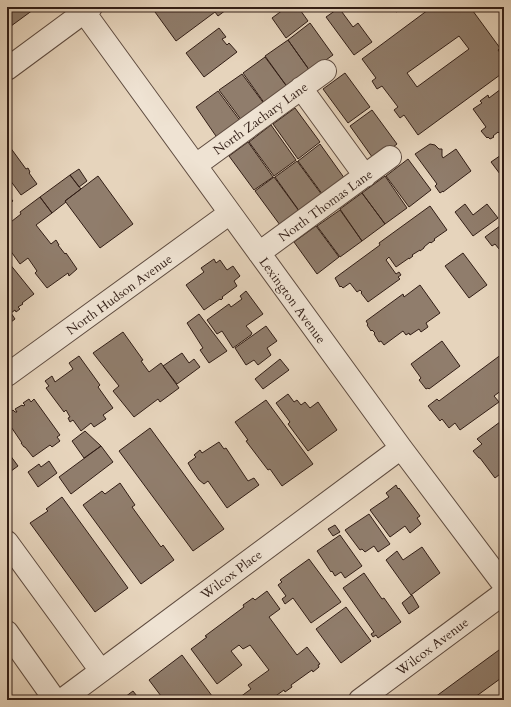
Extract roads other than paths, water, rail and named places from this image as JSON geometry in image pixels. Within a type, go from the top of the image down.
[{"type":"street","points":[[7,69],[88,10]]},
{"type":"street","name":"Lexington Avenue","points":[[88,10],[230,213],[401,448],[504,585]]},
{"type":"street","name":"North Zachary Lane","points":[[196,165],[325,71]]},
{"type":"street","points":[[301,88],[365,176]]},
{"type":"street","name":"North Thomas Lane","points":[[260,253],[390,157]]},
{"type":"street","name":"North Hudson Avenue","points":[[7,375],[230,213]]},
{"type":"street","name":"Wilcox Place","points":[[62,700],[401,448]]},
{"type":"street","points":[[7,542],[101,671]]},
{"type":"street","name":"Wilcox Avenue","points":[[360,700],[504,593]]},
{"type":"street","points":[[7,632],[55,700]]}]
